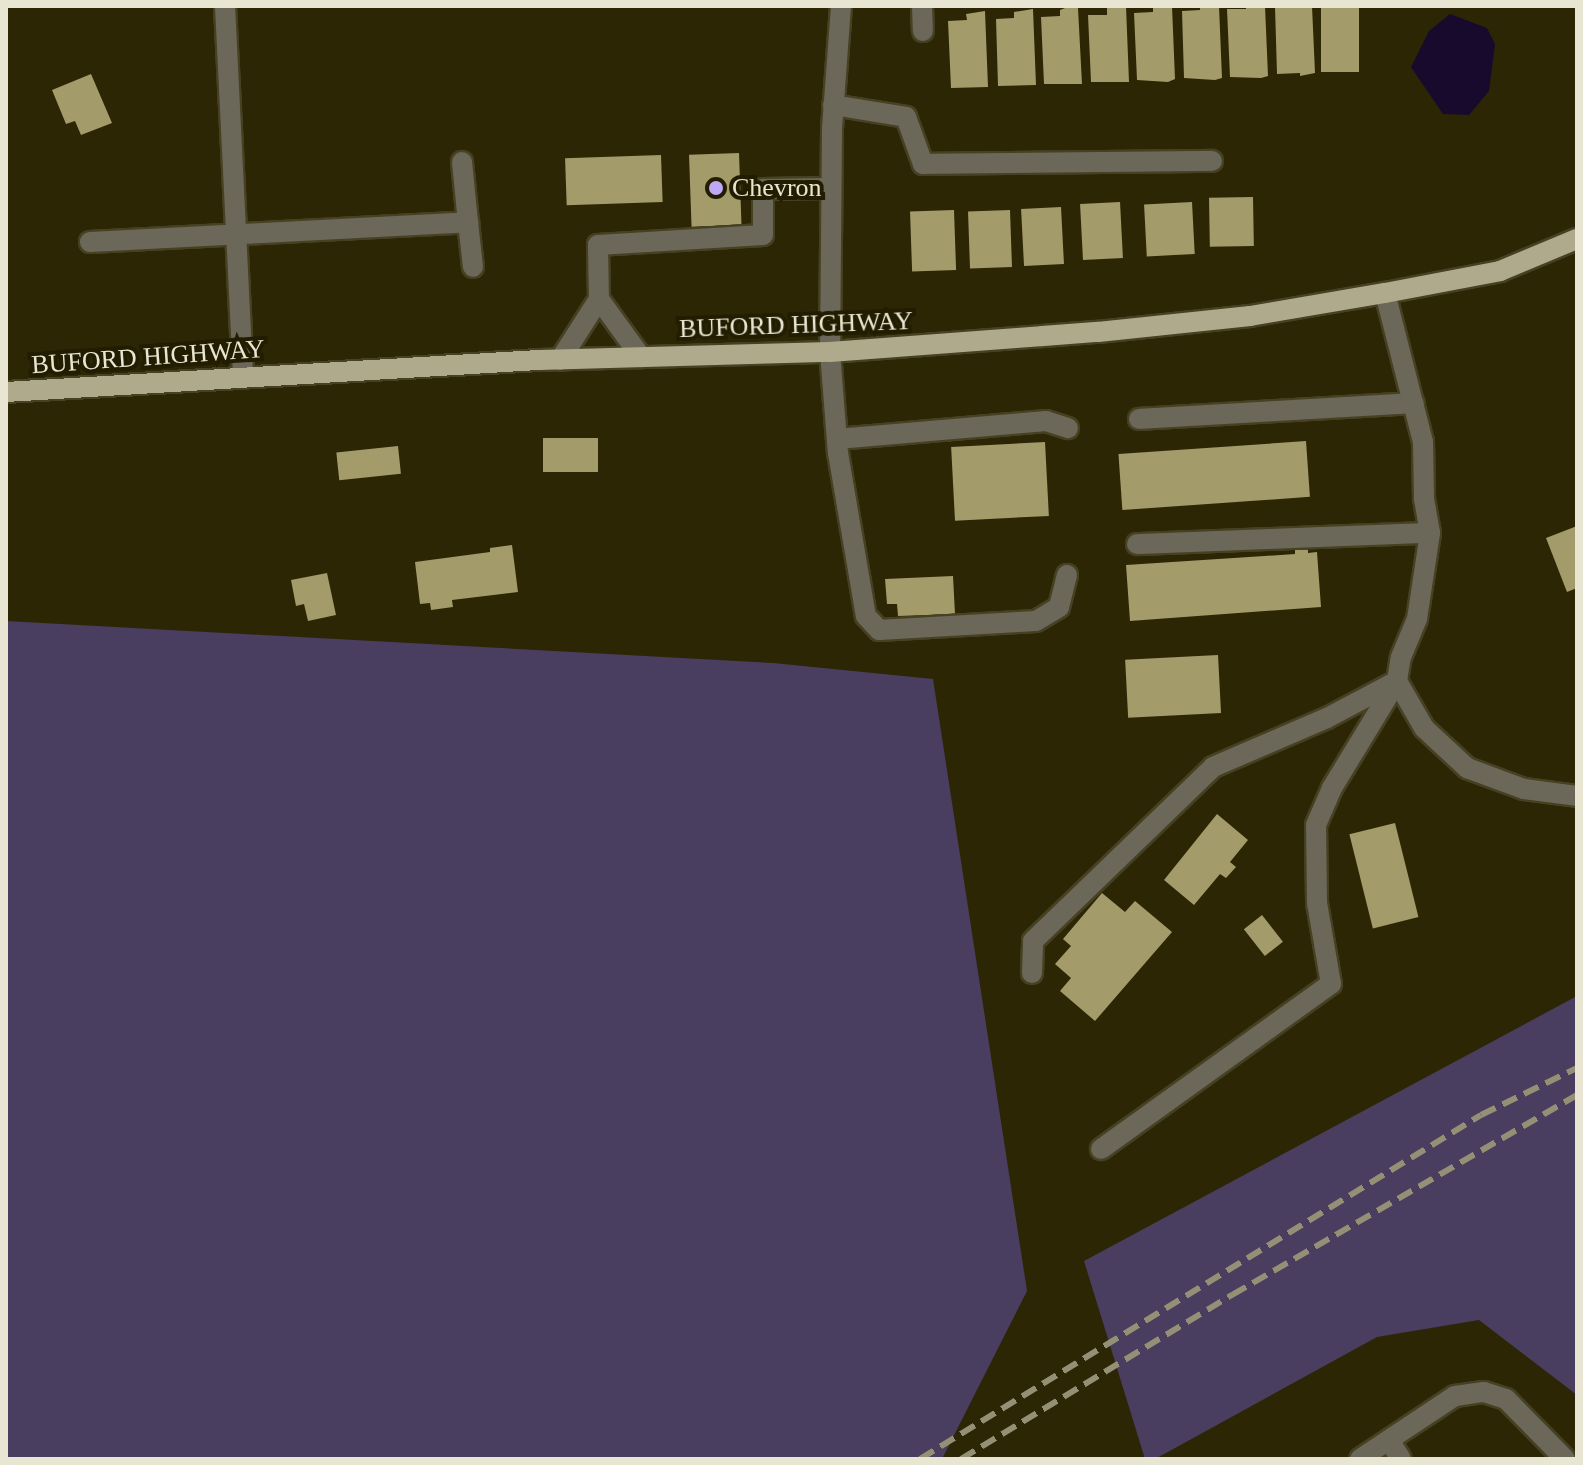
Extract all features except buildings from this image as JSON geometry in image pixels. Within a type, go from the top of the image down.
[{"type":"main road","name":"BUFORD HIGHWAY","points":[[6,392],[560,360],[830,352],[1113,331],[1250,316],[1500,271],[1577,239]]},
{"type":"street","points":[[225,6],[243,377]]},
{"type":"street","points":[[841,6],[830,188],[830,352],[837,439],[866,616],[879,630],[1036,621],[1059,607],[1067,575]]},
{"type":"street","points":[[922,6],[923,31]]},
{"type":"street","points":[[833,105],[906,117],[923,164],[1212,161]]},
{"type":"street","points":[[462,162],[473,267]]},
{"type":"street","points":[[560,360],[599,299],[598,245],[763,235],[763,189],[830,188]]},
{"type":"street","points":[[90,242],[468,222]]},
{"type":"street","points":[[1101,1149],[1331,984],[1317,903],[1316,825],[1332,788],[1397,681],[1401,657],[1417,619],[1430,533],[1424,498],[1423,442],[1385,293]]},
{"type":"street","points":[[599,299],[641,357]]},
{"type":"street","points":[[1139,419],[1414,403]]},
{"type":"street","points":[[837,439],[1046,421],[1068,428]]},
{"type":"street","points":[[1137,544],[1430,533]]},
{"type":"street","points":[[1397,681],[1424,728],[1467,768],[1524,789],[1577,796]]},
{"type":"street","points":[[1032,973],[1033,941],[1213,767],[1327,718],[1397,681]]},
{"type":"street","points":[[1360,1459],[1455,1396],[1484,1392],[1506,1399],[1565,1459]]},
{"type":"street","points":[[1389,1440],[1401,1459]]},
{"type":"shaded area","points":[[1450,14],[1487,28],[1495,44],[1489,91],[1469,115],[1443,114],[1411,67],[1429,31]]},
{"type":"shaded area","points":[[6,621],[773,663],[933,679],[1027,1291],[942,1459],[6,1459]]},
{"type":"shaded area","points":[[1577,996],[1577,1395],[1479,1320],[1377,1337],[1155,1459],[1145,1459],[1084,1261]]},
{"type":"railway","points":[[920,1459],[1481,1115],[1577,1068]]},
{"type":"railway","points":[[961,1459],[1232,1295],[1577,1095]]},
{"type":"place","name":"Chevron","points":[[716,188]]}]
